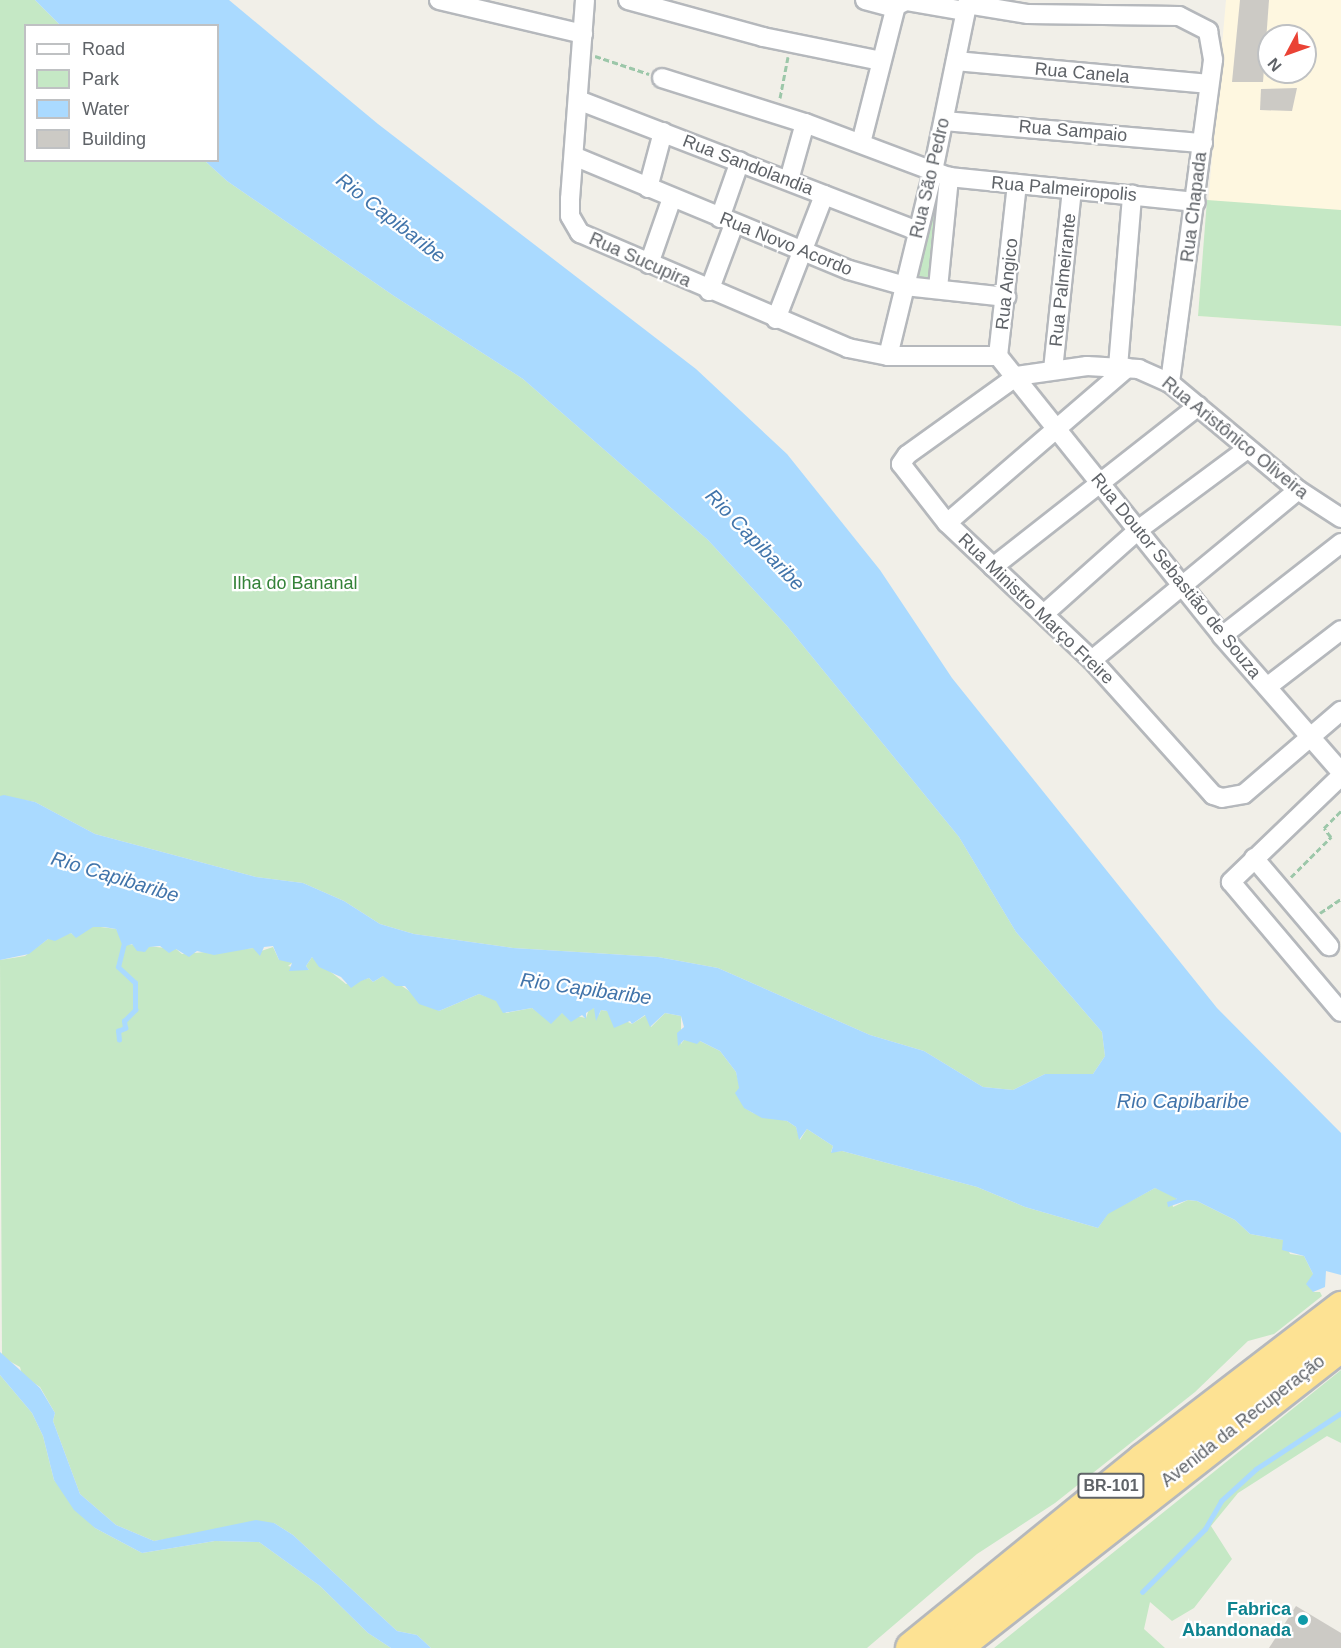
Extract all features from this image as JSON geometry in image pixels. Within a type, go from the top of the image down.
[{"type":"highway","name":"BR-101","points":[[1330,1341],[1341,1308]]},
{"type":"highway","name":"Avenida da Recuperação","points":[[912,1648],[1143,1460],[1330,1341]]},
{"type":"highway","name":"Avenida da Recuperação","points":[[953,1648],[1330,1341]]},
{"type":"street","points":[[439,0],[582,43]]},
{"type":"street","name":"Rua Sucupira","points":[[585,0],[576,157],[570,199],[573,226],[588,238],[776,319],[848,348],[888,356]]},
{"type":"street","points":[[628,0],[791,42],[880,61]]},
{"type":"street","points":[[865,0],[900,4],[1072,8]]},
{"type":"street","points":[[861,143],[880,61],[900,4]]},
{"type":"street","name":"Rua São Pedro","points":[[938,288],[944,121],[966,5]]},
{"type":"street","name":"Rua Chapada","points":[[1072,8],[1179,16],[1208,31],[1213,60],[1196,202],[1170,383]]},
{"type":"street","name":"Rua Canela","points":[[956,61],[1209,84]]},
{"type":"street","name":"Rua Palmeiropolis","points":[[662,78],[805,123],[941,174],[1196,202]]},
{"type":"street","name":"Rua Sandolandia","points":[[578,100],[917,231]]},
{"type":"street","name":"Rua Sampaio","points":[[944,121],[1203,143]]},
{"type":"street","points":[[789,180],[805,123]]},
{"type":"street","points":[[648,188],[663,132]]},
{"type":"street","name":"Rua Novo Acordo","points":[[576,157],[801,253],[905,286],[1006,297]]},
{"type":"street","points":[[709,291],[740,161]]},
{"type":"street","name":"Rua São Pedro","points":[[888,356],[917,231],[941,174]]},
{"type":"street","name":"Rua Angico","points":[[1017,184],[998,356],[1017,376]]},
{"type":"street","name":"Rua Palmeirante","points":[[1053,370],[1072,190]]},
{"type":"street","points":[[776,319],[824,195]]},
{"type":"street","points":[[946,523],[1058,428],[1123,367],[1132,195]]},
{"type":"street","points":[[649,264],[672,198]]},
{"type":"street","points":[[888,356],[998,356]]},
{"type":"street","name":"Rua Aristônico Oliveira","points":[[1017,376],[1053,370],[1123,367],[1147,372],[1170,383],[1298,490],[1341,518]]},
{"type":"street","name":"Rua Doutor Sebastião de Souza","points":[[1017,376],[1222,636],[1310,735],[1341,774]]},
{"type":"street","name":"Rua Ministro Março Freire","points":[[1017,376],[907,455],[902,468],[946,523],[1045,613],[1092,660],[1204,789],[1222,798],[1244,794],[1310,735]]},
{"type":"street","points":[[993,567],[1198,406]]},
{"type":"street","points":[[1045,613],[1138,530],[1247,448]]},
{"type":"street","points":[[1092,660],[1181,583],[1298,490]]},
{"type":"street","points":[[1222,636],[1341,543]]},
{"type":"street","points":[[1267,687],[1341,630]]},
{"type":"street","points":[[1310,735],[1341,711]]},
{"type":"street","points":[[1341,774],[1231,882],[1341,1012]]},
{"type":"street","points":[[1254,858],[1329,946]]},
{"type":"path","points":[[776,114],[791,42]]},
{"type":"path","points":[[582,43],[662,78]]},
{"type":"path","points":[[1283,885],[1331,837],[1324,828],[1341,811]]},
{"type":"path","points":[[1314,916],[1341,899]]},
{"type":"shaded area","points":[[1226,0],[1341,0],[1341,326],[1198,316]]},
{"type":"green space","name":"Ilha do Bananal","points":[[0,0],[35,0],[59,24],[24,24],[24,162],[206,162],[227,181],[394,296],[523,379],[708,540],[787,626],[959,837],[1016,932],[1102,1032],[1105,1056],[1093,1074],[1045,1074],[1013,1090],[983,1087],[924,1051],[870,1035],[718,968],[658,957],[513,948],[414,934],[380,924],[344,901],[303,883],[256,877],[95,834],[35,802],[0,796]]},
{"type":"green space","points":[[932,182],[944,183],[933,284],[910,281]]},
{"type":"green space","points":[[1207,200],[1341,210],[1341,326],[1198,316]]},
{"type":"green space","points":[[93,926],[116,929],[127,944],[176,949],[182,954],[254,948],[258,952],[273,947],[279,960],[289,959],[292,963],[288,966],[309,970],[306,966],[312,957],[346,984],[369,978],[373,982],[383,976],[390,978],[439,1011],[479,994],[496,1000],[506,1013],[532,1008],[546,1018],[562,1013],[586,1018],[589,1009],[594,1008],[599,1015],[601,1010],[607,1011],[632,1024],[646,1015],[651,1027],[665,1013],[681,1016],[681,1044],[684,1040],[700,1041],[720,1051],[736,1072],[745,1108],[753,1113],[787,1121],[796,1127],[800,1140],[807,1129],[833,1146],[831,1152],[842,1151],[977,1187],[1025,1207],[1098,1228],[1108,1213],[1155,1188],[1172,1194],[1177,1199],[1172,1203],[1173,1207],[1188,1200],[1197,1201],[1235,1220],[1250,1234],[1284,1240],[1290,1254],[1304,1256],[1313,1274],[1313,1292],[1320,1292],[1322,1296],[1274,1334],[1248,1341],[1195,1392],[1055,1503],[977,1554],[867,1648],[431,1648],[417,1635],[397,1631],[293,1535],[274,1523],[154,1541],[116,1525],[80,1494],[53,1421],[55,1413],[40,1387],[22,1375],[20,1367],[2,1357],[0,960],[25,956],[48,939],[71,933],[76,937]]},
{"type":"green space","points":[[1341,1370],[1341,1443],[1327,1436],[1238,1493],[1211,1526],[1232,1559],[1194,1608],[1172,1621],[1150,1602],[1144,1629],[1165,1648],[994,1648]]},
{"type":"green space","points":[[0,1375],[32,1413],[43,1436],[54,1480],[95,1528],[142,1553],[215,1541],[259,1542],[320,1586],[368,1633],[391,1648],[0,1648]]},
{"type":"water","name":"Rio Capibaribe","points":[[35,0],[229,0],[378,124],[696,369],[787,454],[880,570],[952,678],[1217,1008],[1341,1133],[1341,1275],[1326,1271],[1325,1287],[1313,1292],[1306,1284],[1313,1274],[1304,1256],[1282,1250],[1283,1240],[1250,1234],[1235,1220],[1197,1201],[1188,1200],[1168,1207],[1167,1202],[1177,1199],[1155,1188],[1108,1214],[1098,1228],[1025,1207],[977,1187],[842,1151],[831,1153],[833,1146],[807,1129],[799,1140],[796,1127],[787,1121],[762,1118],[744,1108],[735,1093],[739,1088],[736,1072],[720,1051],[700,1041],[697,1044],[684,1040],[678,1046],[677,1033],[684,1027],[681,1016],[665,1013],[650,1027],[645,1015],[632,1024],[630,1021],[614,1028],[607,1011],[601,1010],[596,1021],[594,1008],[586,1013],[586,1019],[582,1015],[571,1022],[562,1013],[551,1024],[532,1008],[503,1013],[496,1001],[479,994],[439,1011],[419,1004],[405,986],[396,986],[383,976],[373,982],[369,978],[361,981],[351,988],[341,977],[319,967],[312,957],[306,966],[309,970],[289,971],[292,963],[279,960],[273,946],[264,947],[260,956],[253,948],[214,955],[197,951],[189,957],[176,949],[169,953],[160,946],[149,947],[145,952],[137,951],[132,944],[123,947],[116,929],[104,927],[93,927],[76,938],[71,933],[55,941],[48,939],[29,954],[0,960],[0,796],[4,795],[35,802],[95,834],[256,877],[303,883],[344,901],[380,924],[414,934],[513,948],[658,957],[718,968],[870,1035],[924,1051],[983,1087],[1013,1090],[1045,1074],[1093,1074],[1105,1056],[1102,1032],[1016,932],[959,837],[787,626],[708,540],[523,379],[394,296],[227,181],[206,162],[219,162],[219,24],[59,24]]},
{"type":"water","points":[[0,1352],[40,1388],[55,1413],[53,1421],[80,1494],[116,1525],[154,1541],[256,1520],[274,1523],[293,1535],[397,1631],[417,1635],[431,1648],[391,1648],[368,1633],[320,1586],[259,1542],[215,1541],[142,1553],[95,1528],[74,1510],[54,1480],[43,1436],[32,1413],[0,1375]]},
{"type":"building","points":[[1240,0],[1269,0],[1267,24],[1257,24],[1257,82],[1232,82]]},
{"type":"building","points":[[1297,88],[1292,111],[1260,110],[1261,89]]},
{"type":"building","name":"Fabrica Abandonada","points":[[1296,1606],[1341,1633],[1341,1648],[1269,1648]]},
{"type":"waterway","points":[[119,1040],[118,1031],[125,1028],[124,1021],[135,1010],[135,983],[118,967],[124,943]]},
{"type":"waterway","points":[[1142,1592],[1205,1529],[1221,1501],[1256,1469],[1341,1413]]},
{"type":"place","name":"Fabrica Abandonada","points":[[1303,1620]]}]
